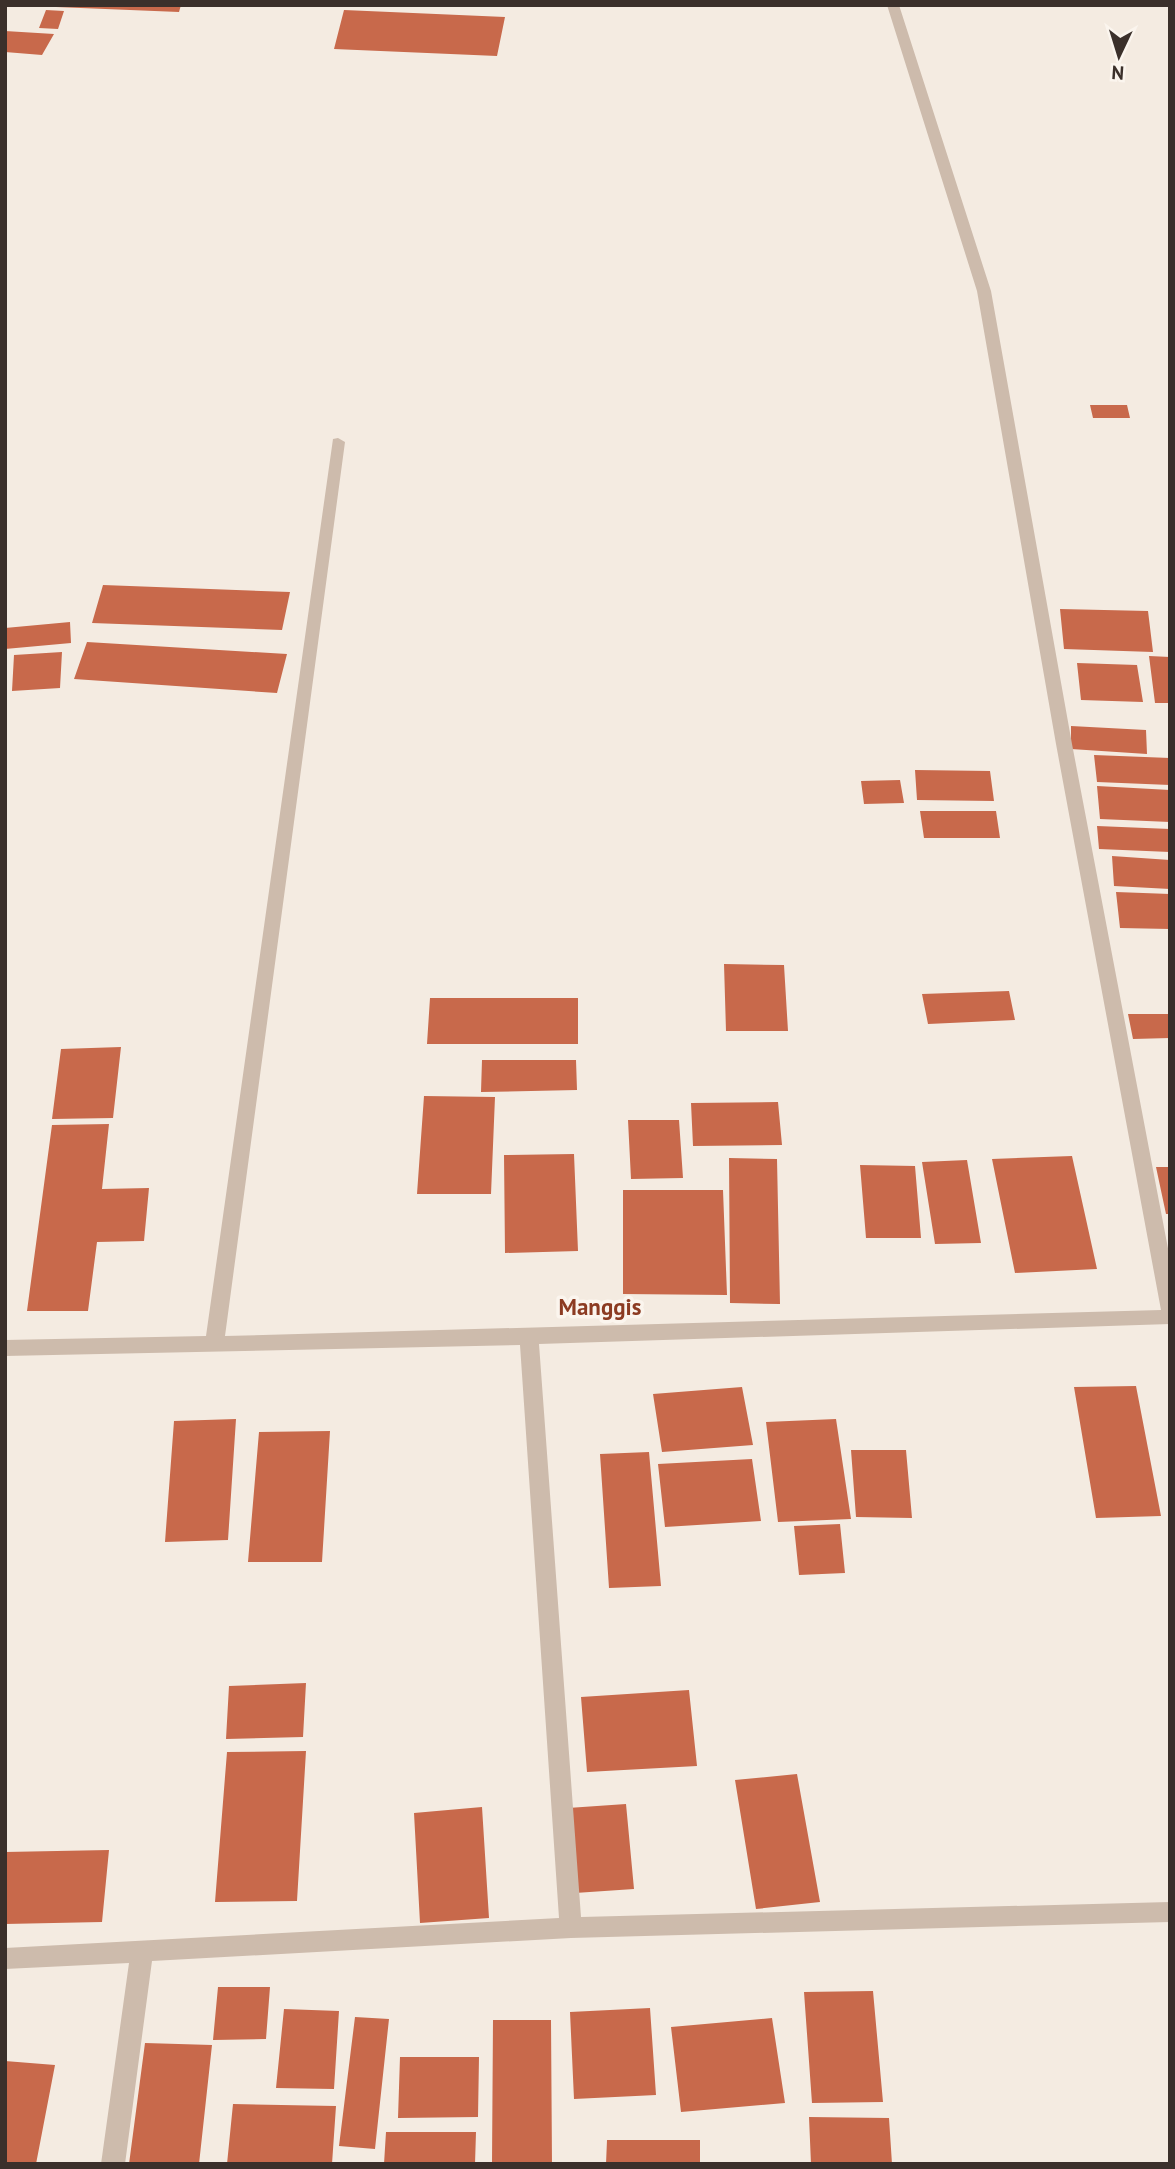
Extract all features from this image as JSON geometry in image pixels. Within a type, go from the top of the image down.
[{"type":"street","points":[[893,5],[984,291],[1066,758],[1170,1310]]},
{"type":"street","points":[[215,1343],[338,442]]},
{"type":"street","points":[[5,1348],[529,1337],[1170,1317]]},
{"type":"street","points":[[529,1337],[571,1928]]},
{"type":"street","points":[[5,1959],[571,1928],[1170,1912]]},
{"type":"street","points":[[113,2164],[142,1953]]},
{"type":"building","points":[[56,5],[181,5],[179,12]]},
{"type":"building","points":[[46,10],[64,11],[58,29],[39,28]]},
{"type":"building","points":[[344,10],[505,17],[497,56],[334,49]]},
{"type":"building","points":[[5,31],[54,34],[42,55],[5,52]]},
{"type":"building","points":[[1090,405],[1127,405],[1130,418],[1093,418]]},
{"type":"building","points":[[103,585],[290,592],[282,630],[92,623]]},
{"type":"building","points":[[1060,609],[1148,611],[1153,652],[1064,649]]},
{"type":"building","points":[[70,622],[71,643],[5,649],[5,628]]},
{"type":"building","points":[[87,642],[287,654],[277,693],[74,679]]},
{"type":"building","points":[[62,652],[60,688],[12,691],[14,655]]},
{"type":"building","points":[[1149,656],[1170,657],[1170,703],[1155,703]]},
{"type":"building","points":[[1077,663],[1137,665],[1143,702],[1081,700]]},
{"type":"building","points":[[1071,726],[1146,730],[1147,754],[1071,749]]},
{"type":"building","points":[[1094,755],[1170,758],[1170,785],[1097,782]]},
{"type":"building","points":[[915,770],[990,771],[994,801],[917,800]]},
{"type":"building","points":[[900,780],[904,803],[864,804],[861,781]]},
{"type":"building","points":[[1097,786],[1170,790],[1170,822],[1100,819]]},
{"type":"building","points":[[920,811],[996,811],[1000,838],[924,838]]},
{"type":"building","points":[[1097,826],[1170,829],[1170,852],[1099,849]]},
{"type":"building","points":[[1112,856],[1170,860],[1170,889],[1114,886]]},
{"type":"building","points":[[1116,892],[1170,894],[1170,929],[1120,928]]},
{"type":"building","points":[[724,964],[784,965],[788,1031],[726,1031]]},
{"type":"building","points":[[1009,991],[1015,1020],[928,1024],[922,994]]},
{"type":"building","points":[[430,998],[578,998],[578,1044],[427,1044]]},
{"type":"building","points":[[1128,1014],[1170,1014],[1170,1038],[1133,1039]]},
{"type":"building","points":[[121,1047],[113,1118],[52,1119],[61,1049]]},
{"type":"building","points":[[482,1060],[576,1060],[577,1090],[481,1092]]},
{"type":"building","points":[[424,1096],[495,1097],[491,1194],[417,1194]]},
{"type":"building","points":[[778,1102],[782,1145],[693,1146],[691,1103]]},
{"type":"building","points":[[628,1120],[679,1120],[683,1178],[631,1179]]},
{"type":"building","points":[[109,1124],[102,1189],[149,1188],[144,1241],[97,1242],[88,1311],[27,1311],[52,1125]]},
{"type":"building","points":[[574,1154],[578,1251],[505,1253],[504,1155]]},
{"type":"building","points":[[1072,1156],[1097,1269],[1015,1273],[992,1159]]},
{"type":"building","points":[[729,1158],[777,1159],[780,1304],[730,1303]]},
{"type":"building","points":[[967,1160],[981,1243],[935,1244],[922,1162]]},
{"type":"building","points":[[860,1165],[915,1166],[921,1238],[866,1238]]},
{"type":"building","points":[[1156,1167],[1170,1167],[1170,1214],[1166,1214]]},
{"type":"building","points":[[623,1190],[723,1190],[727,1295],[623,1294]]},
{"type":"building","points":[[1136,1386],[1161,1516],[1096,1518],[1074,1387]]},
{"type":"building","points":[[742,1387],[753,1445],[662,1452],[653,1394]]},
{"type":"building","points":[[236,1419],[228,1540],[165,1542],[174,1421]]},
{"type":"building","points":[[836,1419],[851,1519],[778,1522],[766,1422]]},
{"type":"building","points":[[330,1431],[322,1562],[248,1562],[259,1432]]},
{"type":"building","points":[[851,1450],[906,1450],[912,1518],[856,1517]]},
{"type":"building","points":[[649,1452],[661,1586],[609,1588],[600,1454]]},
{"type":"building","points":[[752,1459],[761,1521],[665,1527],[658,1464]]},
{"type":"building","points":[[840,1524],[845,1573],[799,1575],[794,1526]]},
{"type":"building","points":[[306,1683],[303,1737],[226,1739],[229,1686]]},
{"type":"building","points":[[689,1690],[697,1766],[587,1772],[581,1697]]},
{"type":"building","points":[[306,1751],[297,1901],[215,1902],[227,1752]]},
{"type":"building","points":[[797,1774],[820,1902],[756,1909],[735,1780]]},
{"type":"building","points":[[626,1804],[634,1889],[575,1893],[568,1808]]},
{"type":"building","points":[[482,1807],[489,1918],[420,1923],[414,1813]]},
{"type":"building","points":[[109,1850],[102,1922],[5,1924],[5,1852]]},
{"type":"building","points":[[218,1987],[270,1987],[266,2039],[213,2040]]},
{"type":"building","points":[[873,1991],[883,2102],[812,2103],[804,1992]]},
{"type":"building","points":[[650,2008],[656,2095],[574,2099],[570,2012]]},
{"type":"building","points":[[284,2009],[339,2011],[334,2089],[276,2088]]},
{"type":"building","points":[[355,2017],[389,2019],[375,2149],[339,2146]]},
{"type":"building","points":[[772,2018],[785,2103],[681,2112],[671,2027]]},
{"type":"building","points":[[493,2020],[551,2020],[552,2164],[492,2164]]},
{"type":"building","points":[[145,2043],[212,2045],[199,2164],[129,2164]]},
{"type":"building","points":[[400,2057],[479,2057],[478,2117],[398,2118]]},
{"type":"building","points":[[5,2061],[55,2065],[36,2164],[5,2164]]},
{"type":"building","points":[[233,2104],[336,2106],[332,2164],[227,2164]]},
{"type":"building","points":[[809,2117],[889,2118],[892,2164],[811,2164]]},
{"type":"building","points":[[386,2132],[476,2132],[475,2164],[384,2164]]},
{"type":"building","points":[[607,2140],[700,2140],[700,2164],[606,2164]]},
{"type":"district","name":"Manggis","points":[[600,1307]]}]
